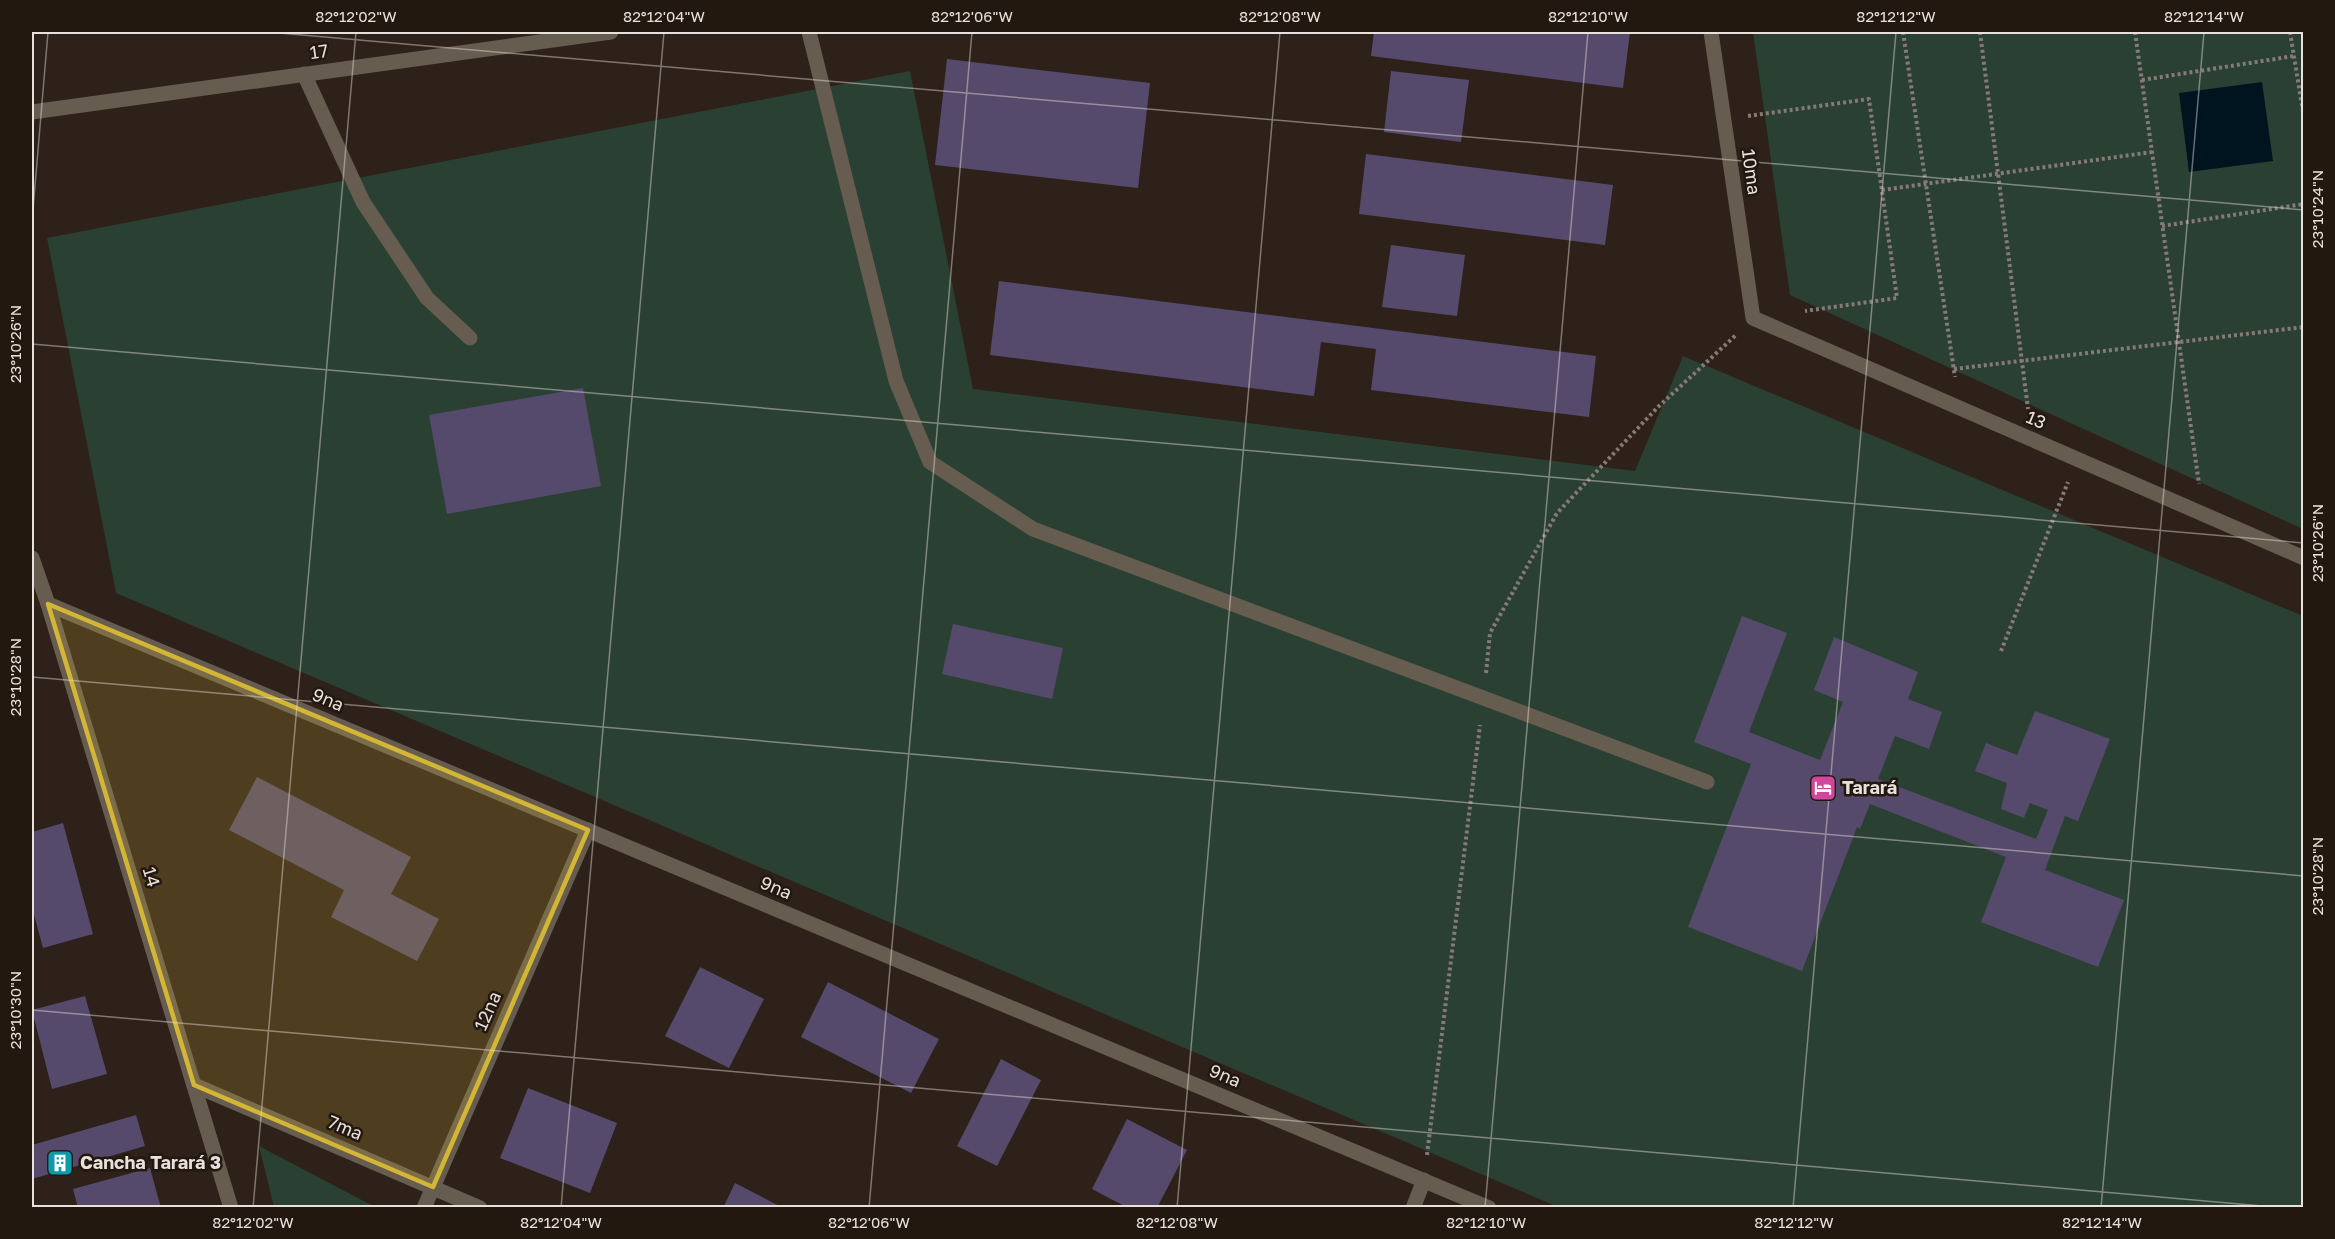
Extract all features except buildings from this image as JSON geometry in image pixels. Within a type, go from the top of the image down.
[{"type":"street","name":"17","points":[[32,112],[611,32]]},
{"type":"street","points":[[809,32],[896,381],[930,462],[1032,529],[1707,782]]},
{"type":"street","name":"10ma","points":[[1711,32],[1753,318]]},
{"type":"street","points":[[304,74],[363,202],[427,298],[470,338]]},
{"type":"street","name":"13","points":[[1753,318],[2304,558]]},
{"type":"street","name":"14","points":[[32,558],[48,604],[231,1208]]},
{"type":"street","name":"9na","points":[[48,604],[1489,1208]]},
{"type":"street","name":"12na","points":[[424,1208],[588,830]]},
{"type":"street","name":"7ma","points":[[194,1084],[480,1208]]},
{"type":"street","points":[[1413,1208],[1424,1180]]},
{"type":"path","points":[[1903,32],[1959,408]]},
{"type":"path","points":[[1980,32],[2032,440]]},
{"type":"path","points":[[2135,32],[2204,514]]},
{"type":"path","points":[[2290,32],[2304,118]]},
{"type":"path","points":[[2142,80],[2294,56]]},
{"type":"path","points":[[1724,120],[1869,99],[1897,298],[1797,312]]},
{"type":"path","points":[[1882,190],[2152,152]]},
{"type":"path","points":[[2162,226],[2304,204]]},
{"type":"path","points":[[1954,369],[2304,327]]},
{"type":"path","points":[[2001,651],[2077,459]]},
{"type":"highlighted area","points":[[48,604],[588,830],[433,1187],[194,1085]]},
{"type":"green space","points":[[1753,32],[2303,32],[2303,529],[1790,295]]},
{"type":"green space","points":[[910,71],[973,389],[1635,471],[1683,356],[2303,616],[2303,1207],[1558,1207],[116,593],[47,238]]},
{"type":"green space","points":[[259,1146],[375,1207],[274,1207]]},
{"type":"water","points":[[2262,82],[2273,161],[2189,172],[2179,93]]},
{"type":"place","name":"Tarará","points":[[1823,788]]},
{"type":"place","name":"Cancha Tarará 3","points":[[60,1163]]}]
